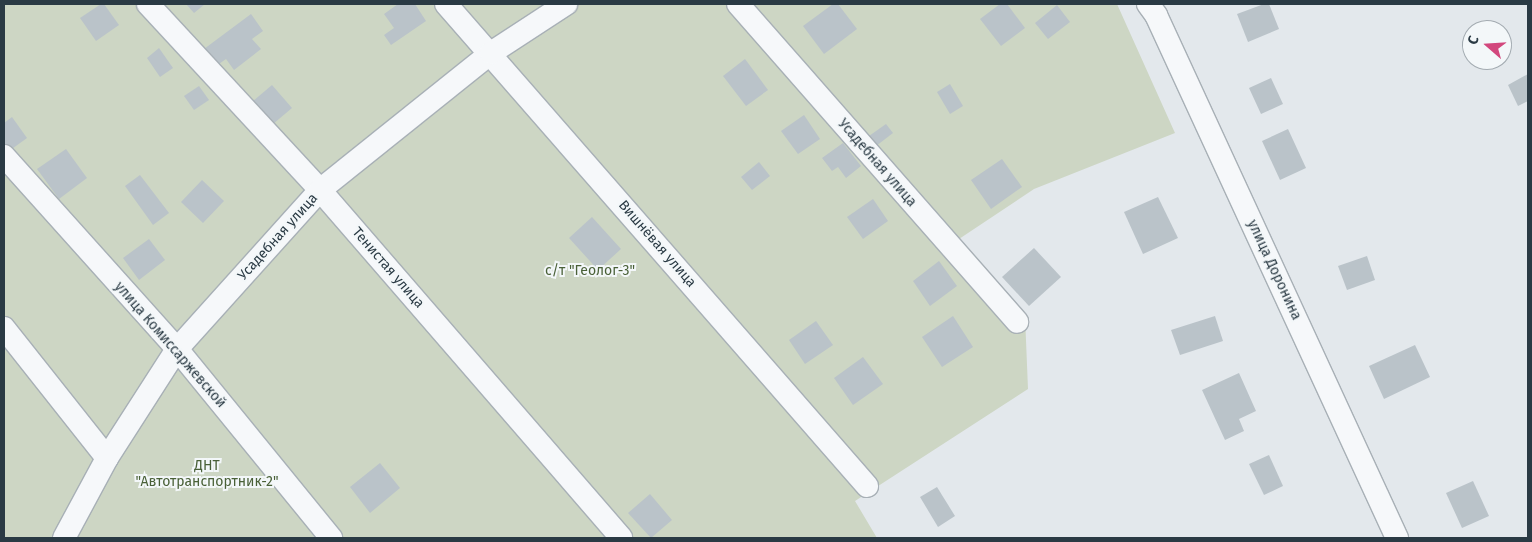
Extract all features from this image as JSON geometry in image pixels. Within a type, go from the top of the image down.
[{"type":"street","name":"Тенистая улица","points":[[148,4],[320,190],[621,538]]},
{"type":"street","name":"Вишнёвая улица","points":[[446,4],[867,486]]},
{"type":"street","name":"Усадебная улица","points":[[64,538],[108,458],[177,350],[320,190],[491,54],[566,4]]},
{"type":"street","name":"Усадебная улица","points":[[738,4],[1017,322]]},
{"type":"street","name":"улица Доронина","points":[[1148,4],[1156,15],[1397,538]]},
{"type":"street","name":"улица Комиссаржевской","points":[[4,156],[177,350],[331,538]]},
{"type":"street","points":[[4,328],[108,458]]},
{"type":"green space","name":"с/т \"Геолог-3\"","points":[[4,4],[1117,4],[1175,133],[1034,189],[959,239],[1025,316],[1028,389],[855,501],[877,538],[4,538]]},
{"type":"building","points":[[101,4],[104,4],[119,25],[96,41],[80,18]]},
{"type":"building","points":[[186,4],[205,4],[194,13]]},
{"type":"building","points":[[398,4],[415,4],[426,21],[391,45],[384,35],[394,28],[384,14]]},
{"type":"building","points":[[833,4],[838,4],[857,29],[824,54],[803,26]]},
{"type":"building","points":[[1000,4],[1007,4],[1025,28],[1001,46],[980,19]]},
{"type":"building","points":[[1269,4],[1279,29],[1248,42],[1237,14]]},
{"type":"building","points":[[1057,5],[1070,22],[1048,39],[1035,23]]},
{"type":"building","points":[[251,14],[263,31],[252,39],[261,49],[234,70],[226,59],[216,66],[204,49]]},
{"type":"building","points":[[159,48],[173,68],[160,77],[147,58]]},
{"type":"building","points":[[745,59],[768,90],[746,106],[723,76]]},
{"type":"building","points":[[1528,74],[1528,101],[1518,106],[1508,85]]},
{"type":"building","points":[[1271,78],[1283,104],[1261,114],[1249,88]]},
{"type":"building","points":[[950,84],[963,106],[950,114],[937,92]]},
{"type":"building","points":[[272,85],[292,108],[273,124],[253,101]]},
{"type":"building","points":[[199,86],[209,100],[194,110],[184,96]]},
{"type":"building","points":[[804,115],[820,139],[798,154],[781,131]]},
{"type":"building","points":[[12,117],[27,138],[9,151],[4,144],[4,123]]},
{"type":"building","points":[[886,124],[893,133],[876,146],[869,136]]},
{"type":"building","points":[[1288,129],[1306,168],[1280,180],[1262,141]]},
{"type":"building","points":[[843,143],[861,166],[846,178],[838,167],[832,171],[822,158]]},
{"type":"building","points":[[66,149],[87,178],[59,199],[37,169]]},
{"type":"building","points":[[1002,159],[1022,187],[991,209],[971,180]]},
{"type":"building","points":[[759,162],[770,176],[752,190],[741,177]]},
{"type":"building","points":[[140,175],[169,213],[153,225],[125,186]]},
{"type":"building","points":[[202,180],[224,201],[203,223],[181,202]]},
{"type":"building","points":[[1158,197],[1178,238],[1143,254],[1124,212]]},
{"type":"building","points":[[873,199],[888,221],[863,239],[847,217]]},
{"type":"building","points":[[592,217],[621,249],[598,270],[569,238]]},
{"type":"building","points":[[149,239],[165,260],[139,280],[123,258]]},
{"type":"building","points":[[1034,248],[1061,277],[1029,306],[1002,277]]},
{"type":"building","points":[[1367,256],[1375,280],[1347,290],[1338,266]]},
{"type":"building","points":[[939,261],[957,286],[930,306],[913,281]]},
{"type":"building","points":[[953,316],[973,347],[942,367],[922,337]]},
{"type":"building","points":[[1215,316],[1223,341],[1180,355],[1171,330]]},
{"type":"building","points":[[816,321],[833,345],[805,364],[789,340]]},
{"type":"building","points":[[1415,345],[1430,377],[1384,399],[1369,366]]},
{"type":"building","points":[[863,357],[883,384],[853,405],[834,378]]},
{"type":"building","points":[[1239,373],[1256,411],[1239,419],[1244,431],[1225,440],[1202,390]]},
{"type":"building","points":[[1269,455],[1283,486],[1264,495],[1249,464]]},
{"type":"building","points":[[380,463],[400,488],[370,513],[350,487]]},
{"type":"building","points":[[1473,481],[1489,516],[1462,528],[1446,493]]},
{"type":"building","points":[[937,487],[955,516],[938,527],[920,497]]},
{"type":"building","points":[[650,494],[672,520],[651,538],[628,513]]},
{"type":"park label","name":"ДНТ \"Автотранспортник-2\"","points":[[207,474]]}]
